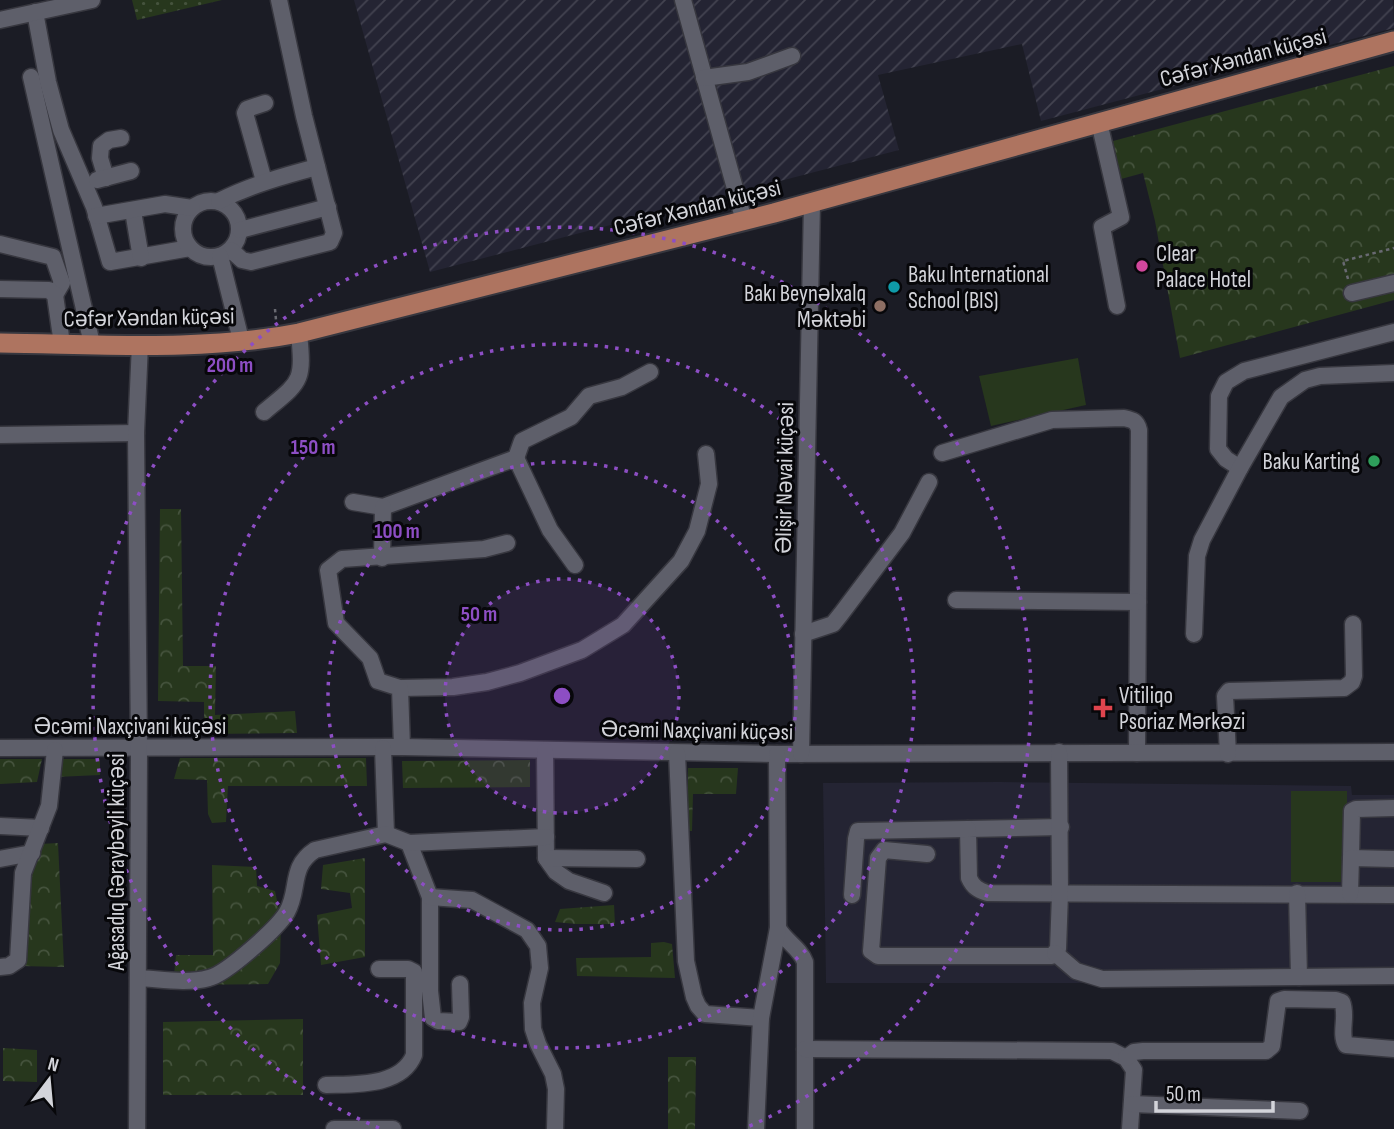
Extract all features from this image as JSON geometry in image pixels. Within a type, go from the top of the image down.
[{"type":"main road","name":"Cəfər Xəndan küçəsi","points":[[0,343],[140,344],[271,338],[299,333],[812,203],[1394,41]]},
{"type":"street","points":[[0,20],[92,0]]},
{"type":"street","points":[[279,0],[334,233],[330,242],[251,262],[225,253],[203,256],[186,243],[182,228],[191,208],[205,201],[219,201],[264,181],[317,167]]},
{"type":"street","points":[[682,0],[744,221]]},
{"type":"street","points":[[35,12],[48,82],[58,118],[85,183],[106,256],[110,262],[190,248]]},
{"type":"street","points":[[704,78],[748,72],[792,56]]},
{"type":"street","points":[[31,76],[92,344]]},
{"type":"street","points":[[264,181],[245,113],[247,109],[265,103]]},
{"type":"street","points":[[1099,122],[1121,217],[1102,227],[1117,306]]},
{"type":"street","points":[[106,178],[100,158],[101,146],[109,140],[121,138]]},
{"type":"street","points":[[85,183],[131,171]]},
{"type":"street","points":[[219,201],[237,215],[240,230],[239,237],[225,253]]},
{"type":"street","name":"Əlişir Nəvai küçəsi","points":[[801,754],[812,203]]},
{"type":"street","points":[[96,216],[165,204],[191,208]]},
{"type":"street","points":[[240,230],[327,207]]},
{"type":"street","points":[[133,211],[141,258]]},
{"type":"street","points":[[0,244],[53,257],[62,283],[55,295],[62,344]]},
{"type":"street","points":[[225,253],[242,340]]},
{"type":"street","points":[[1352,293],[1394,283]]},
{"type":"street","points":[[0,289],[49,290],[55,295]]},
{"type":"street","points":[[1240,467],[1226,459],[1218,449],[1219,396],[1226,383],[1244,371],[1394,332]]},
{"type":"street","points":[[264,412],[295,386],[302,363],[299,333]]},
{"type":"street","name":"Ağasadıq Gəraybəyli küçəsi","points":[[137,1129],[139,750],[136,433],[140,344]]},
{"type":"street","points":[[575,565],[550,530],[516,458],[522,441],[571,417],[589,396],[622,387],[650,372]]},
{"type":"street","points":[[1194,634],[1197,556],[1209,523],[1281,397],[1305,380],[1320,376],[1394,373]]},
{"type":"street","points":[[942,453],[1052,420],[1133,420],[1139,430],[1137,753]]},
{"type":"street","points":[[0,435],[136,433]]},
{"type":"street","points":[[508,543],[484,549],[342,559],[328,570],[336,623],[370,658],[378,681],[400,688],[453,687],[487,682],[582,650],[623,625],[681,561],[697,531],[709,484],[706,454]]},
{"type":"street","points":[[353,502],[383,507],[516,458]]},
{"type":"street","points":[[803,634],[833,624],[902,533],[929,482]]},
{"type":"street","points":[[382,558],[383,507]]},
{"type":"street","points":[[956,600],[1138,602]]},
{"type":"street","points":[[1228,754],[1225,696],[1229,691],[1344,688],[1352,682],[1353,676],[1353,624]]},
{"type":"street","points":[[400,688],[402,747]]},
{"type":"street","name":"Əcəmi Naxçivani küçəsi","points":[[0,748],[139,750],[402,747],[777,754],[1394,752]]},
{"type":"street","points":[[383,748],[386,834]]},
{"type":"street","points":[[0,967],[9,967],[18,960],[23,873],[49,806],[55,750]]},
{"type":"street","points":[[545,751],[546,858],[556,872],[569,881],[604,893]]},
{"type":"street","points":[[927,854],[884,850],[878,858],[871,951],[874,954],[1052,956],[1058,949],[1060,894],[1059,752]]},
{"type":"street","points":[[677,753],[686,961],[694,997],[705,1014],[761,1018]]},
{"type":"street","points":[[756,1129],[761,1018],[778,928],[777,754]]},
{"type":"street","points":[[1350,894],[1352,811],[1394,808]]},
{"type":"street","points":[[0,826],[41,828]]},
{"type":"street","points":[[852,895],[858,831],[1060,827]]},
{"type":"street","points":[[968,829],[969,878],[979,890],[987,893],[1394,895]]},
{"type":"street","points":[[138,978],[198,980],[221,973],[266,936],[287,911],[299,866],[306,855],[315,850],[386,834],[409,843],[546,837]]},
{"type":"street","points":[[409,843],[430,897],[430,991],[433,1018],[438,1021],[459,1021],[460,984]]},
{"type":"street","points":[[0,859],[32,853]]},
{"type":"street","points":[[546,858],[637,859]]},
{"type":"street","points":[[1351,858],[1394,859]]},
{"type":"street","points":[[1297,893],[1299,977]]},
{"type":"street","points":[[430,897],[472,900],[527,930],[538,946],[540,968],[531,1003],[533,1029],[553,1073],[556,1089],[555,1129]]},
{"type":"street","points":[[778,928],[805,962],[805,1129]]},
{"type":"street","points":[[1055,953],[1076,971],[1102,979],[1394,976]]},
{"type":"street","points":[[326,1085],[379,1081],[406,1069],[414,1055],[414,972],[379,969]]},
{"type":"street","points":[[1126,1058],[1134,1052],[1143,1051],[1266,1051],[1272,1046],[1278,1001],[1284,999],[1342,1002],[1343,1041],[1346,1045],[1394,1049]]},
{"type":"street","points":[[805,1049],[1112,1051],[1126,1058],[1134,1070],[1130,1129]]},
{"type":"street","points":[[1132,1104],[1300,1111]]},
{"type":"street","points":[[334,1129],[393,1129]]},
{"type":"path","points":[[1352,293],[1343,261],[1394,248]]},
{"type":"shaded area","points":[[354,0],[1393,0],[1394,28],[1041,121],[1022,44],[878,75],[899,150],[430,272]]},
{"type":"shaded area","points":[[823,783],[1351,786],[1352,795],[1394,795],[1394,983],[826,983]]},
{"type":"green space","points":[[132,0],[222,0],[137,20]]},
{"type":"green space","points":[[1394,66],[1394,300],[1180,358],[1155,221],[1143,173],[1121,179],[1113,141]]},
{"type":"green space","points":[[1078,358],[1086,405],[991,426],[979,376]]},
{"type":"green space","points":[[160,509],[181,509],[183,666],[216,666],[215,715],[295,711],[297,733],[204,734],[204,702],[158,701]]},
{"type":"green space","points":[[180,758],[366,758],[367,786],[228,786],[226,822],[212,823],[208,814],[207,780],[174,779]]},
{"type":"green space","points":[[0,759],[42,759],[37,782],[0,784]]},
{"type":"green space","points":[[58,759],[100,759],[100,775],[56,777]]},
{"type":"green space","points":[[530,760],[530,787],[403,788],[402,761]]},
{"type":"green space","points":[[688,768],[738,768],[736,794],[693,794],[692,831],[688,831]]},
{"type":"green space","points":[[1291,791],[1347,791],[1347,882],[1291,882]]},
{"type":"green space","points":[[58,843],[64,967],[20,966],[27,877],[40,844]]},
{"type":"green space","points":[[365,858],[365,957],[321,965],[317,915],[352,908],[350,893],[321,889],[323,865]]},
{"type":"green space","points":[[212,865],[256,867],[257,886],[275,891],[281,920],[280,963],[268,984],[173,985],[176,955],[213,955]]},
{"type":"green space","points":[[614,905],[615,924],[555,922],[560,909]]},
{"type":"green space","points":[[651,943],[672,944],[675,978],[577,976],[576,958],[651,957]]},
{"type":"green space","points":[[303,1019],[303,1095],[163,1095],[163,1022]]},
{"type":"green space","points":[[3,1048],[37,1050],[37,1082],[3,1081]]},
{"type":"green space","points":[[668,1057],[696,1057],[695,1129],[668,1129]]},
{"type":"place","name":"Clear Palace Hotel","points":[[1142,266]]},
{"type":"place","name":"Baku International School (BIS)","points":[[894,287]]},
{"type":"place","name":"Bakı Beynəlxalq Məktəbi","points":[[880,306]]},
{"type":"place","name":"Baku Karting","points":[[1374,461]]},
{"type":"place","name":"Vitiliqo Psoriaz Mərkəzi","points":[[1103,708]]}]
